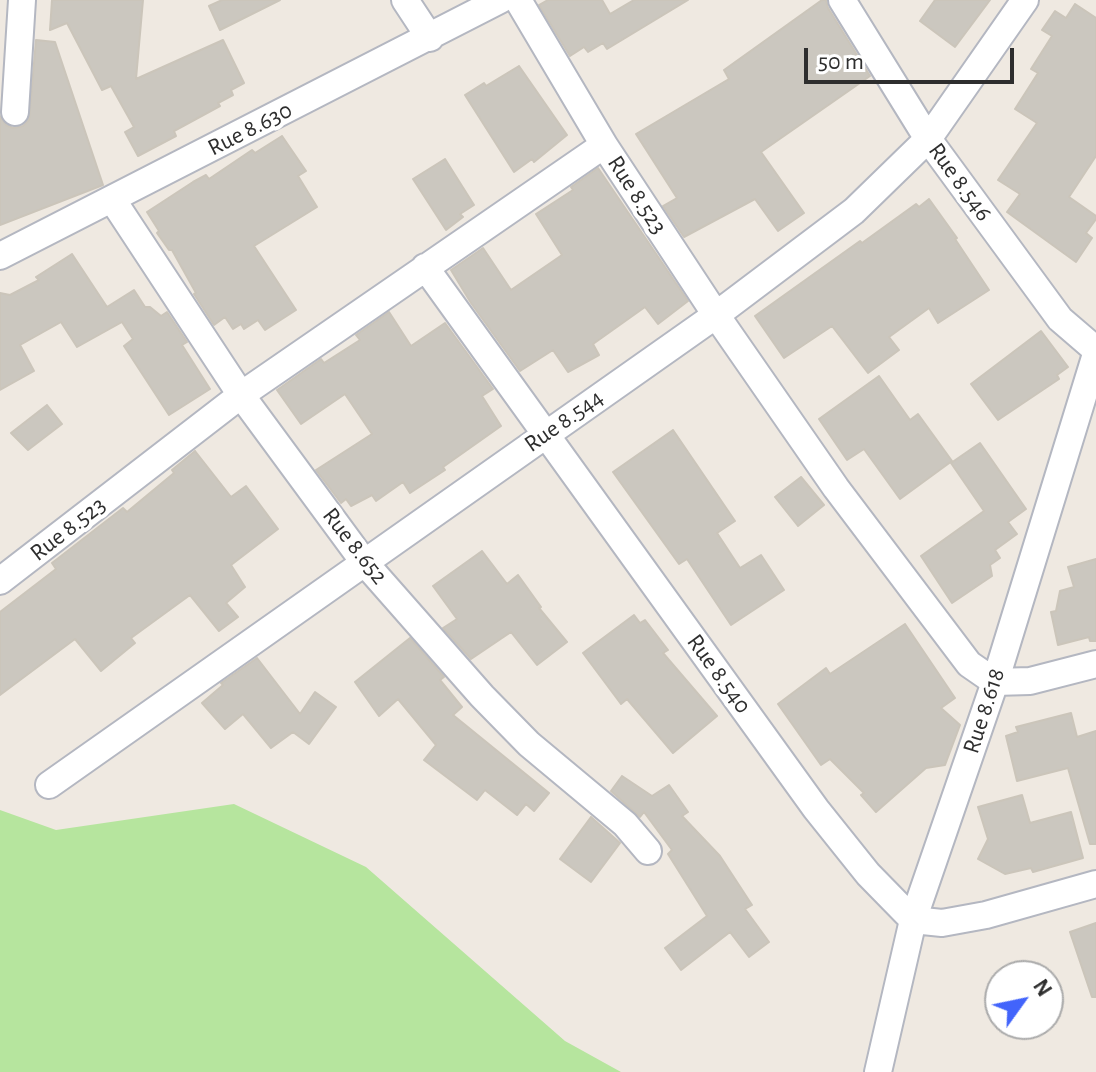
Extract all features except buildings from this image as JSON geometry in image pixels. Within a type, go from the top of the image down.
[{"type":"street","points":[[15,112],[22,0]]},
{"type":"street","points":[[405,0],[430,38]]},
{"type":"street","name":"Rue 8.630","points":[[0,256],[500,0]]},
{"type":"street","points":[[518,0],[604,145]]},
{"type":"street","name":"Rue 8.546","points":[[842,0],[928,139],[1060,319],[1096,352]]},
{"type":"street","name":"Rue 8.544","points":[[49,785],[716,315],[854,211],[928,139],[1025,0]]},
{"type":"street","name":"Rue 8.523","points":[[0,581],[241,395],[604,145],[716,315],[836,488],[969,664],[995,682]]},
{"type":"street","name":"Rue 8.652","points":[[112,199],[241,395],[364,562],[501,716],[561,772],[625,824],[648,851]]},
{"type":"street","name":"Rue 8.540","points":[[425,267],[816,809],[868,874],[913,920]]},
{"type":"street","name":"Rue 8.618","points":[[878,1071],[913,920],[995,682],[1096,352]]},
{"type":"street","points":[[995,682],[1030,681],[1096,664]]},
{"type":"street","points":[[913,920],[942,923],[986,915],[1096,884]]},
{"type":"green space","points":[[234,804],[366,867],[565,1041],[621,1072],[0,1072],[0,810],[56,830]]}]
